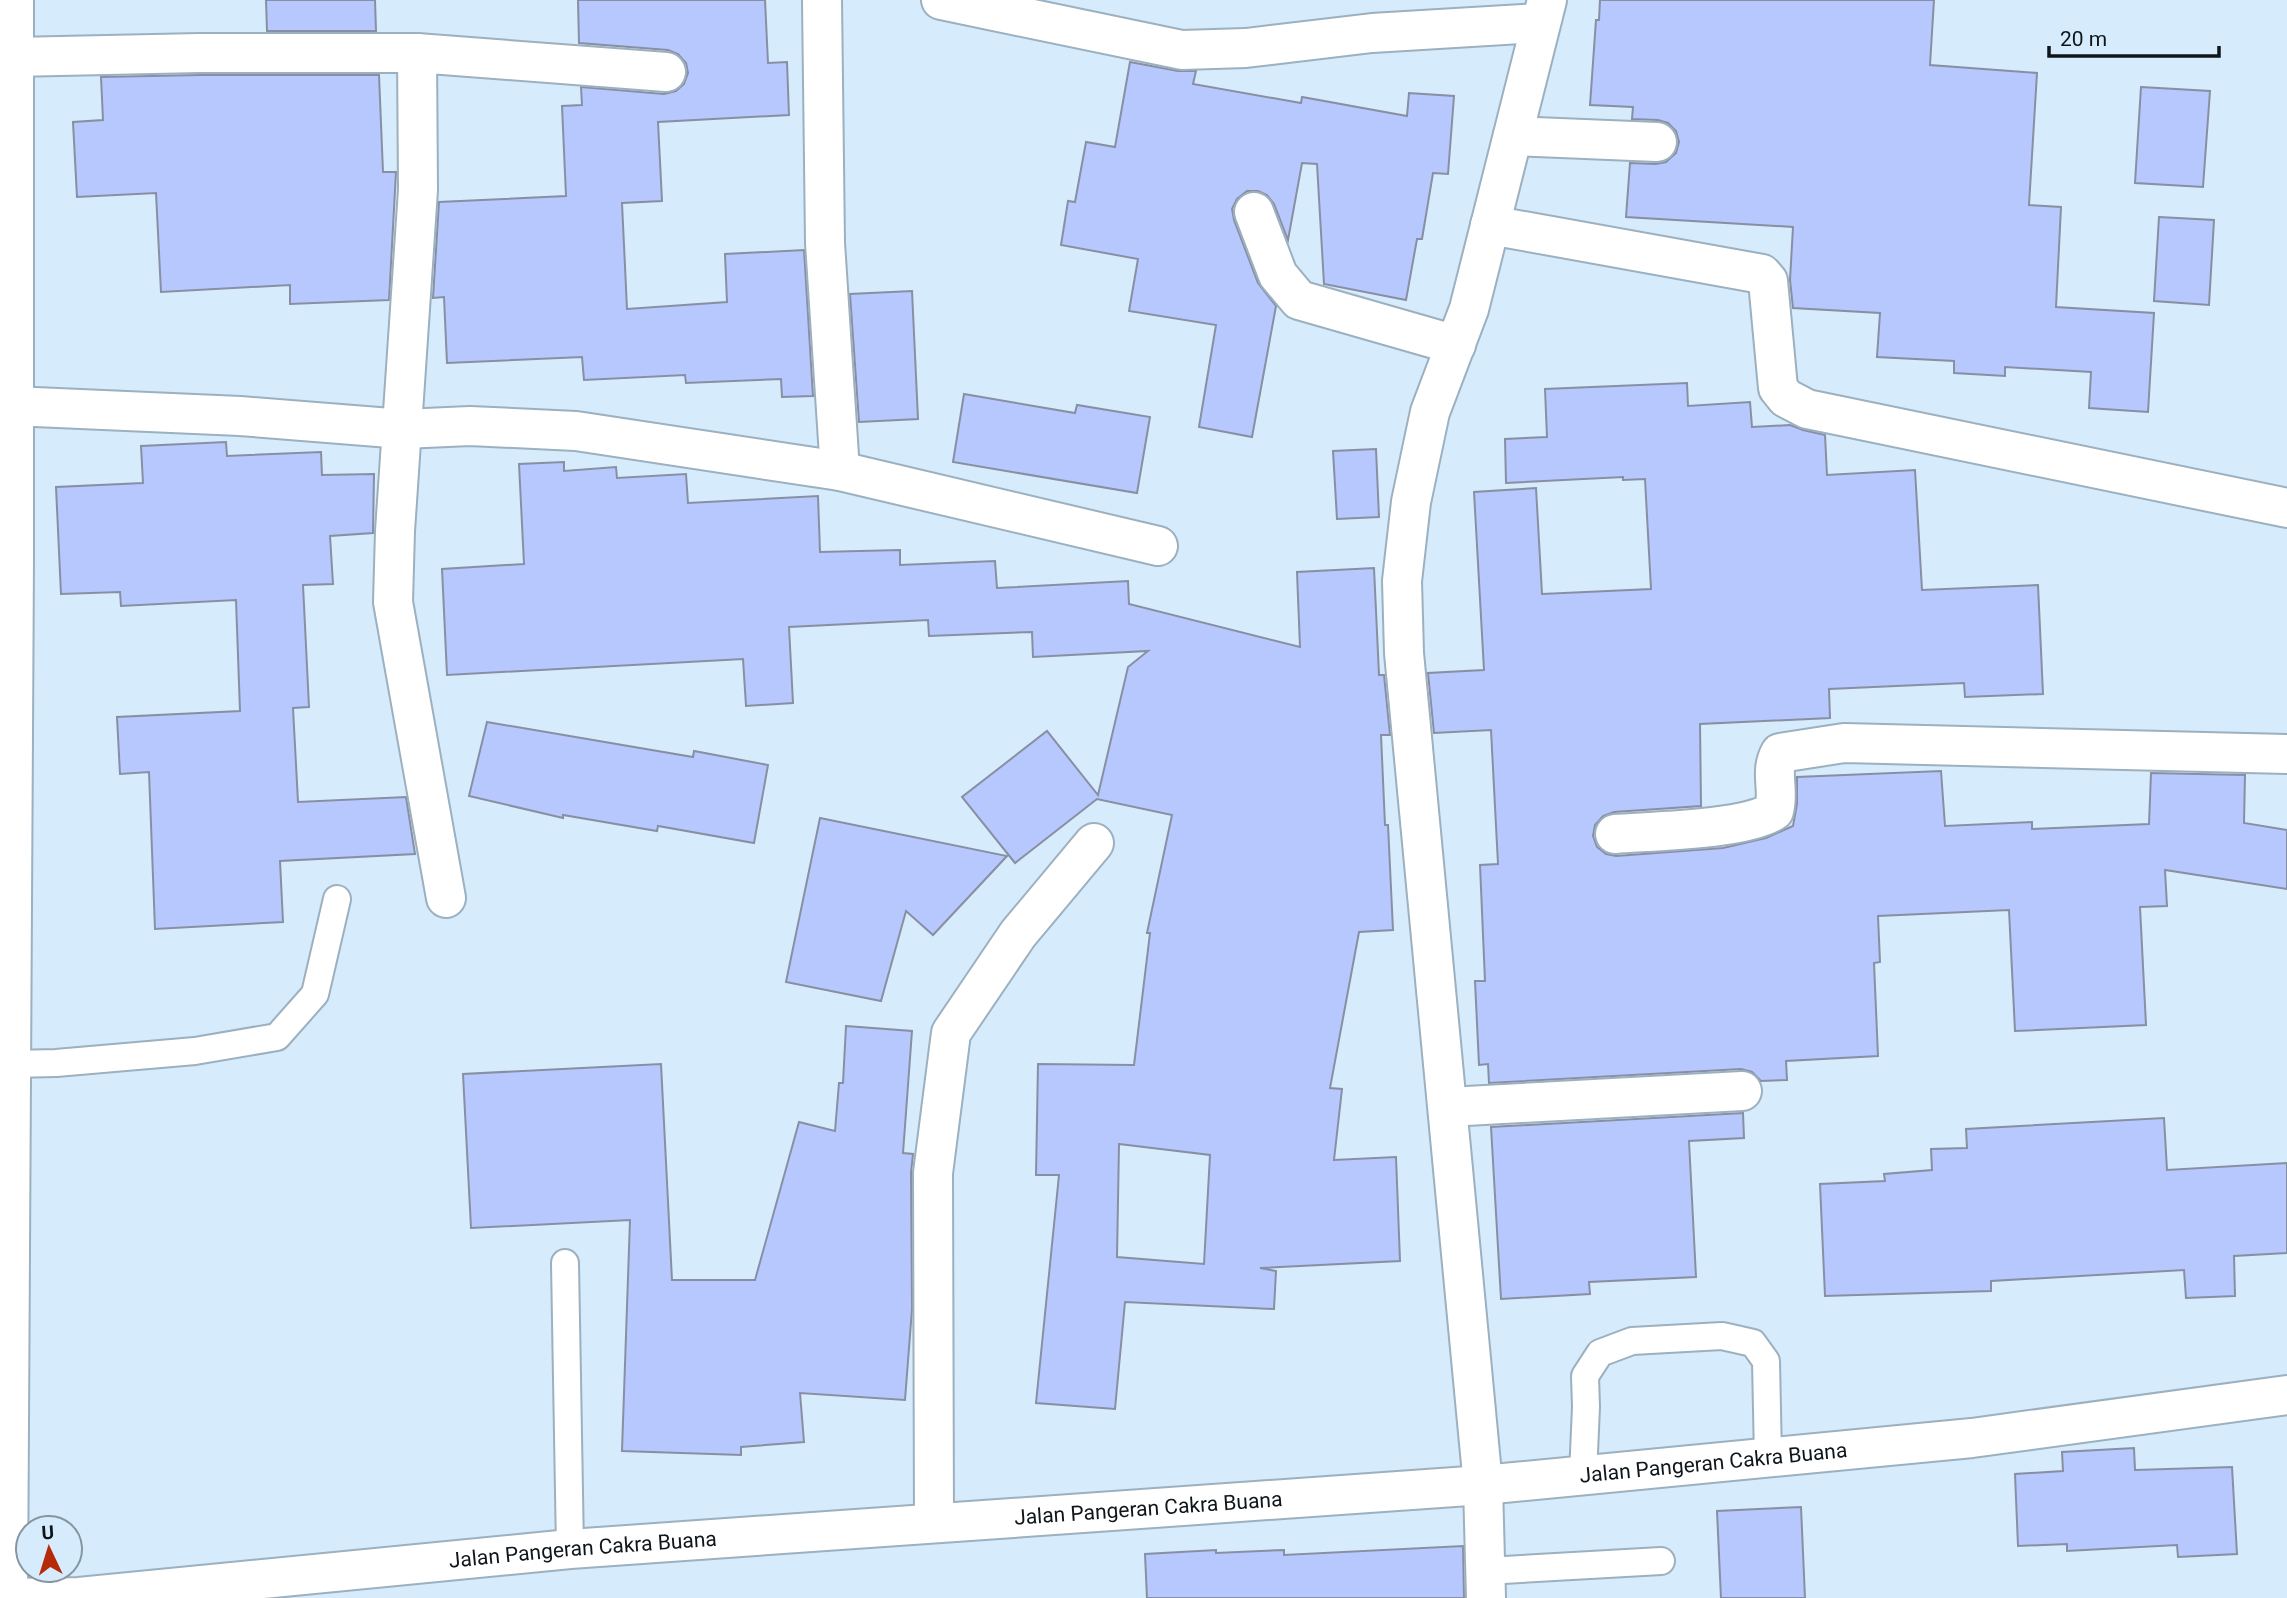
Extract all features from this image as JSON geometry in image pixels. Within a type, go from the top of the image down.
[{"type":"street","points":[[7,1598],[12,406],[9,79],[14,0]]},
{"type":"street","points":[[822,0],[825,243],[841,471]]},
{"type":"street","points":[[941,0],[1182,50],[1246,48],[1544,11],[1469,309],[1430,412],[1411,502],[1402,582],[1404,653],[1483,1485],[1486,1584]]},
{"type":"street","points":[[9,79],[200,53],[417,52],[666,72]]},
{"type":"street","points":[[417,52],[418,190],[395,531],[393,602],[446,898]]},
{"type":"street","points":[[1513,136],[1657,142]]},
{"type":"street","points":[[1254,212],[1278,275],[1299,300],[1456,345]]},
{"type":"street","points":[[1490,225],[1762,274],[1768,281],[1778,388],[1786,398],[1807,409],[2287,508]]},
{"type":"street","points":[[12,406],[240,416],[403,429],[470,426],[576,431],[841,471],[1158,546]]},
{"type":"street","points":[[1615,834],[1711,826],[1764,817],[1774,811],[1777,799],[1773,765],[1780,753],[1821,745],[1844,743],[2287,754]]},
{"type":"street","points":[[934,1523],[933,1173],[951,1033],[1018,934],[1094,843]]},
{"type":"street","points":[[1448,1107],[1742,1091]]},
{"type":"street","name":"Jalan Pangeran Cakra Buana","points":[[7,1598],[78,1597],[570,1549],[1483,1485],[1972,1438],[2287,1395]]},
{"type":"lane","points":[[11,1064],[56,1063],[195,1051],[277,1037],[315,994],[337,899]]},
{"type":"lane","points":[[565,1263],[570,1549]]},
{"type":"lane","points":[[1583,1475],[1585,1376],[1600,1353],[1632,1341],[1722,1336],[1753,1343],[1766,1361],[1768,1458]]},
{"type":"lane","points":[[1486,1584],[1661,1561]]},
{"type":"building","points":[[266,0],[375,0],[376,31],[267,31]]},
{"type":"building","points":[[578,0],[765,0],[768,63],[787,62],[789,115],[658,122],[662,201],[622,203],[627,309],[727,302],[725,254],[804,250],[813,396],[782,397],[781,379],[686,383],[685,375],[584,380],[582,357],[447,363],[444,297],[433,298],[439,202],[566,196],[562,106],[582,105],[581,87],[664,94],[676,91],[684,84],[688,73],[686,63],[678,54],[668,50],[579,43]]},
{"type":"building","points":[[1600,0],[1934,0],[1930,65],[2037,73],[2029,205],[2061,207],[2056,307],[2154,313],[2148,412],[2089,408],[2091,372],[2005,367],[2005,376],[1954,373],[1954,361],[1877,357],[1880,313],[1793,308],[1790,280],[1793,227],[1626,217],[1630,163],[1666,162],[1676,153],[1679,142],[1676,131],[1668,123],[1632,119],[1633,107],[1590,105]]},
{"type":"building","points":[[1130,62],[1178,71],[1196,71],[1193,84],[1301,103],[1302,97],[1407,116],[1409,93],[1454,96],[1448,174],[1433,173],[1422,239],[1417,239],[1406,300],[1324,284],[1317,164],[1302,163],[1288,240],[1274,204],[1267,195],[1258,191],[1247,191],[1237,199],[1232,209],[1234,220],[1258,283],[1276,306],[1252,437],[1199,427],[1216,325],[1129,311],[1138,259],[1061,245],[1068,201],[1075,202],[1086,142],[1115,147]]},
{"type":"building","points":[[379,75],[383,172],[396,172],[389,300],[290,304],[290,285],[161,292],[156,193],[77,197],[73,122],[103,120],[101,77]]},
{"type":"building","points":[[2141,87],[2210,91],[2203,187],[2135,183]]},
{"type":"building","points":[[2159,217],[2214,220],[2209,305],[2154,301]]},
{"type":"building","points":[[912,291],[918,419],[859,422],[850,294]]},
{"type":"building","points":[[1687,383],[1688,406],[1750,402],[1752,427],[1790,425],[1825,435],[1827,475],[1915,470],[1922,590],[2038,585],[2043,694],[1965,697],[1964,683],[1829,689],[1830,718],[1700,724],[1701,806],[1614,812],[1603,816],[1595,825],[1593,836],[1597,847],[1606,854],[1616,856],[1723,848],[1766,838],[1793,826],[1797,804],[1797,777],[1941,771],[1945,826],[2032,822],[2032,829],[2149,824],[2151,773],[2245,775],[2244,823],[2287,830],[2287,889],[2165,870],[2167,906],[2140,907],[2146,1025],[2015,1031],[2009,910],[1878,916],[1880,962],[1874,963],[1878,1056],[1786,1061],[1787,1080],[1761,1081],[1752,1072],[1741,1069],[1489,1083],[1488,1064],[1479,1065],[1475,981],[1485,981],[1480,865],[1498,864],[1491,730],[1434,733],[1428,673],[1484,670],[1474,492],[1536,488],[1542,594],[1651,589],[1645,479],[1623,480],[1623,477],[1506,483],[1505,439],[1547,437],[1545,389]]},
{"type":"building","points":[[964,394],[1075,413],[1077,405],[1150,417],[1137,493],[953,462]]},
{"type":"building","points":[[226,442],[227,456],[321,452],[322,475],[374,474],[373,533],[330,536],[333,584],[303,585],[309,707],[293,708],[298,802],[406,797],[415,854],[280,861],[283,922],[155,929],[149,772],[120,774],[117,717],[240,711],[236,600],[121,606],[120,592],[61,594],[56,487],[143,483],[141,446]]},
{"type":"building","points":[[1376,449],[1379,517],[1337,519],[1333,451]]},
{"type":"building","points":[[564,462],[564,471],[616,467],[617,478],[686,474],[688,503],[818,496],[820,552],[900,550],[900,565],[995,561],[997,588],[1128,581],[1129,604],[1300,647],[1297,572],[1374,568],[1379,675],[1384,675],[1390,735],[1381,735],[1393,930],[1359,932],[1330,1088],[1342,1089],[1334,1160],[1396,1157],[1400,1261],[1260,1268],[1276,1271],[1274,1309],[1125,1302],[1115,1409],[1036,1403],[1059,1175],[1036,1175],[1038,1064],[1134,1065],[1150,933],[1147,933],[1172,815],[1097,799],[1015,863],[962,797],[1047,731],[1098,795],[1128,667],[1148,651],[1033,657],[1032,632],[929,636],[928,620],[789,627],[793,703],[746,706],[743,659],[447,675],[442,569],[524,564],[519,464]],"holes":[[[1119,1144],[1210,1155],[1204,1264],[1117,1257]]]},
{"type":"building","points":[[487,722],[693,757],[694,751],[768,765],[754,843],[658,826],[657,831],[563,815],[563,818],[469,796]]},
{"type":"building","points":[[820,818],[1007,856],[933,935],[906,911],[881,1001],[786,982]]},
{"type":"building","points":[[846,1026],[912,1031],[903,1153],[913,1154],[912,1309],[905,1400],[800,1393],[804,1442],[741,1447],[741,1455],[622,1451],[630,1220],[471,1228],[463,1074],[661,1064],[672,1280],[755,1280],[799,1122],[835,1131],[839,1083],[843,1083]]},
{"type":"building","points":[[1743,1113],[1744,1138],[1689,1141],[1696,1277],[1589,1282],[1590,1294],[1501,1299],[1491,1127]]},
{"type":"building","points":[[2164,1118],[2167,1170],[2287,1163],[2287,1253],[2234,1256],[2235,1296],[2186,1298],[2184,1270],[1991,1281],[1991,1291],[1825,1296],[1820,1184],[1885,1181],[1884,1174],[1932,1170],[1931,1149],[1967,1148],[1966,1129]]},
{"type":"building","points":[[2134,1448],[2135,1470],[2232,1467],[2237,1554],[2178,1557],[2177,1545],[2067,1551],[2067,1544],[2018,1546],[2015,1474],[2063,1471],[2062,1452]]},
{"type":"building","points":[[1801,1507],[1805,1598],[1721,1598],[1717,1511]]},
{"type":"building","points":[[1463,1546],[1464,1598],[1147,1598],[1145,1554],[1284,1550],[1284,1555]]}]
